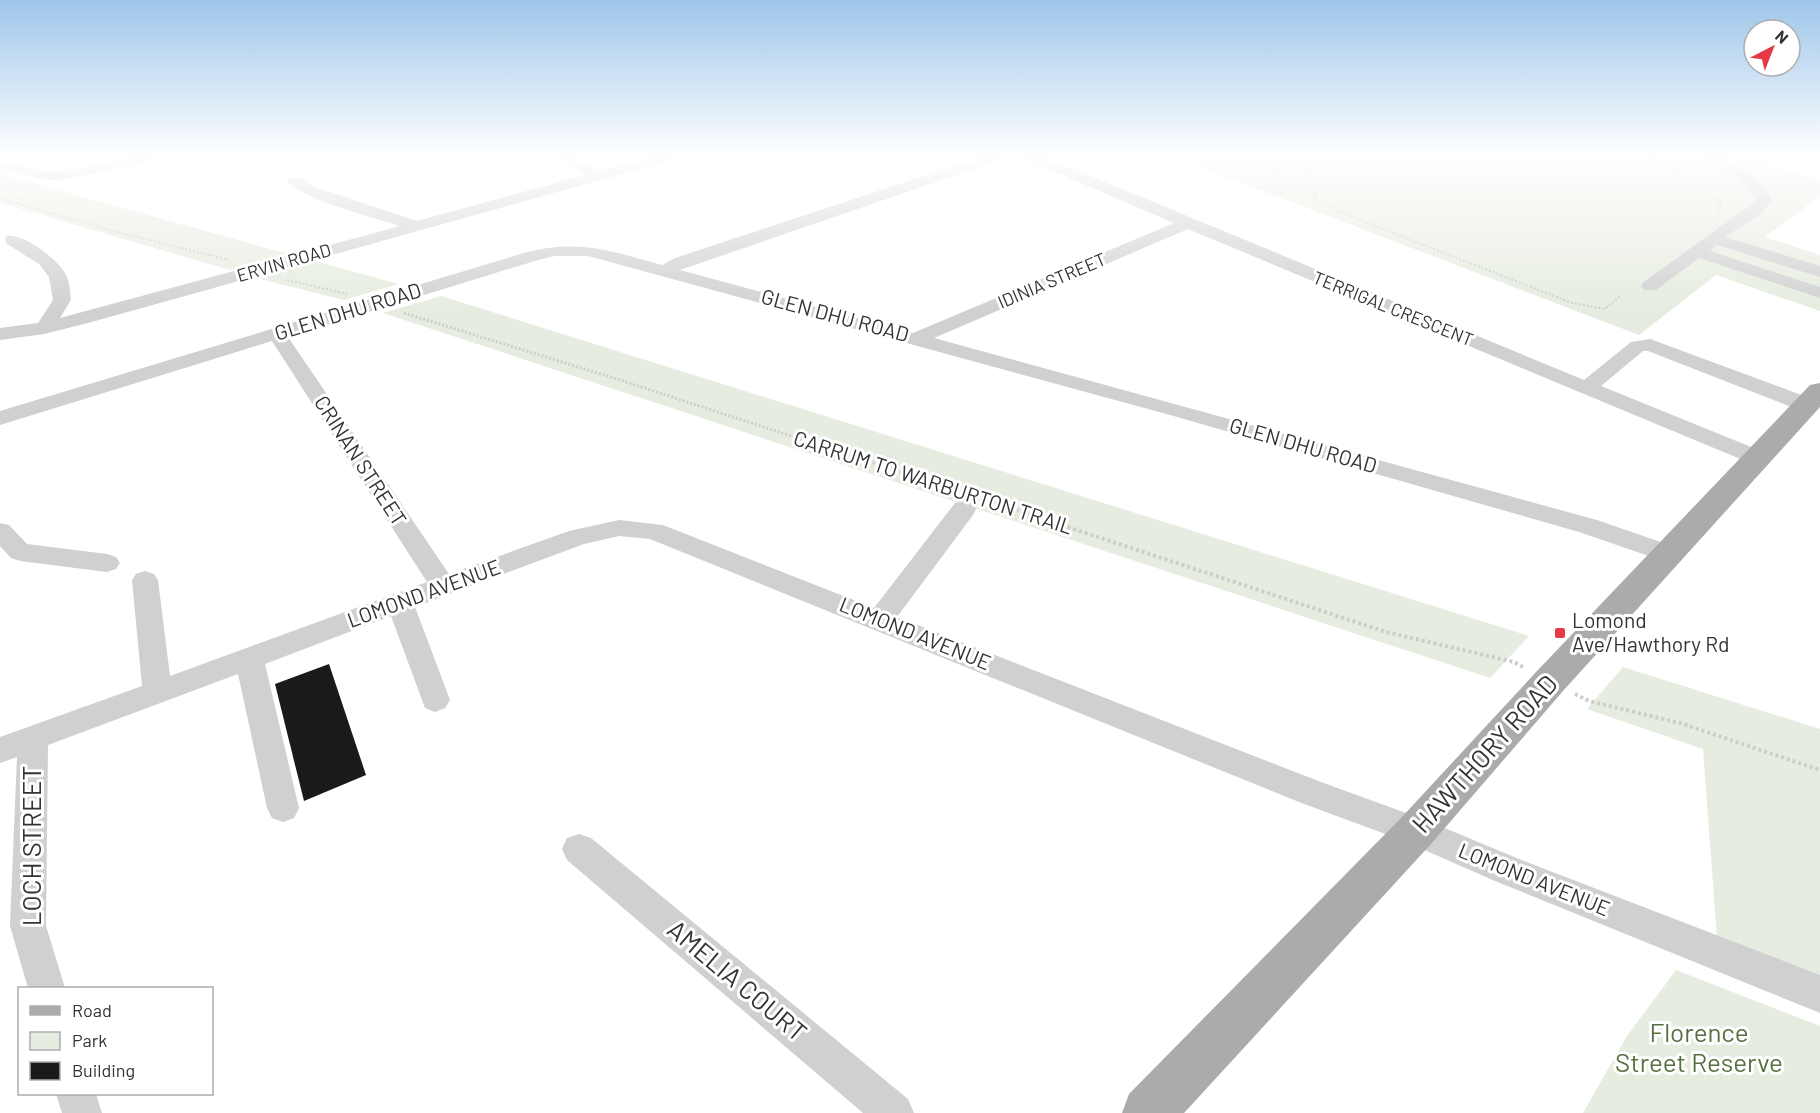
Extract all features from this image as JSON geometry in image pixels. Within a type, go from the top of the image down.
[{"type":"main road","name":"HAWTHORY ROAD","points":[[1148,1113],[1416,831],[1814,398]]},
{"type":"street","points":[[363,208],[416,226]]},
{"type":"street","name":"ERVIN ROAD","points":[[0,334],[44,328],[482,208]]},
{"type":"street","points":[[666,270],[681,262],[843,208]]},
{"type":"street","name":"TERRIGAL CRESCENT","points":[[1152,208],[1758,458]]},
{"type":"street","points":[[1650,286],[1715,239],[1718,234],[1757,208]]},
{"type":"street","name":"IDINIA STREET","points":[[917,339],[1187,223]]},
{"type":"street","points":[[1715,239],[1820,272]]},
{"type":"street","points":[[13,240],[45,260],[58,276],[62,300],[44,328]]},
{"type":"street","name":"GLEN DHU ROAD","points":[[0,418],[522,259],[555,251],[600,252],[1577,523],[1669,554]]},
{"type":"street","points":[[1697,252],[1820,292]]},
{"type":"street","name":"CRINAN STREET","points":[[277,334],[444,587]]},
{"type":"street","points":[[1586,388],[1638,346],[1650,345],[1814,398]]},
{"type":"street","points":[[880,620],[967,499]]},
{"type":"street","name":"LOMOND AVENUE","points":[[0,750],[578,537],[619,528],[654,531],[1299,788],[1416,831],[1507,870],[1820,994]]},
{"type":"street","points":[[0,531],[20,552],[107,563]]},
{"type":"street","points":[[145,580],[157,692]]},
{"type":"street","points":[[400,603],[435,700]]},
{"type":"street","points":[[249,657],[283,807]]},
{"type":"street","name":"LOCH STREET","points":[[33,738],[28,926],[46,987]]},
{"type":"street","name":"AMELIA COURT","points":[[579,849],[894,1113]]},
{"type":"street","points":[[76,1095],[82,1113]]},
{"type":"path","points":[[33,208],[109,230],[236,261]]},
{"type":"path","points":[[1333,208],[1360,221],[1572,303],[1605,309],[1620,296]]},
{"type":"path","points":[[277,278],[349,294]]},
{"type":"path","name":"CARRUM TO WARBURTON TRAIL","points":[[416,318],[620,380],[967,499],[1386,632],[1451,647]]},
{"type":"path","points":[[1680,723],[1820,770]]},
{"type":"green space","points":[[17,208],[122,208],[288,254],[230,270]]},
{"type":"green space","points":[[1307,208],[1804,208],[1765,237],[1820,255],[1820,311],[1716,275],[1639,335]]},
{"type":"green space","points":[[314,261],[399,284],[344,300],[256,278]]},
{"type":"green space","points":[[441,296],[1529,636],[1490,678],[383,313]]},
{"type":"green space","points":[[1623,667],[1820,729],[1820,975],[1717,938],[1703,749],[1587,709]]},
{"type":"green space","name":"Florence Street Reserve","points":[[1676,970],[1820,1026],[1820,1113],[1583,1113],[1627,1036]]},
{"type":"building","points":[[329,664],[366,775],[304,801],[275,684]]},
{"type":"place","name":"Lomond Ave/Hawthory Rd","points":[[1560,633]]}]
